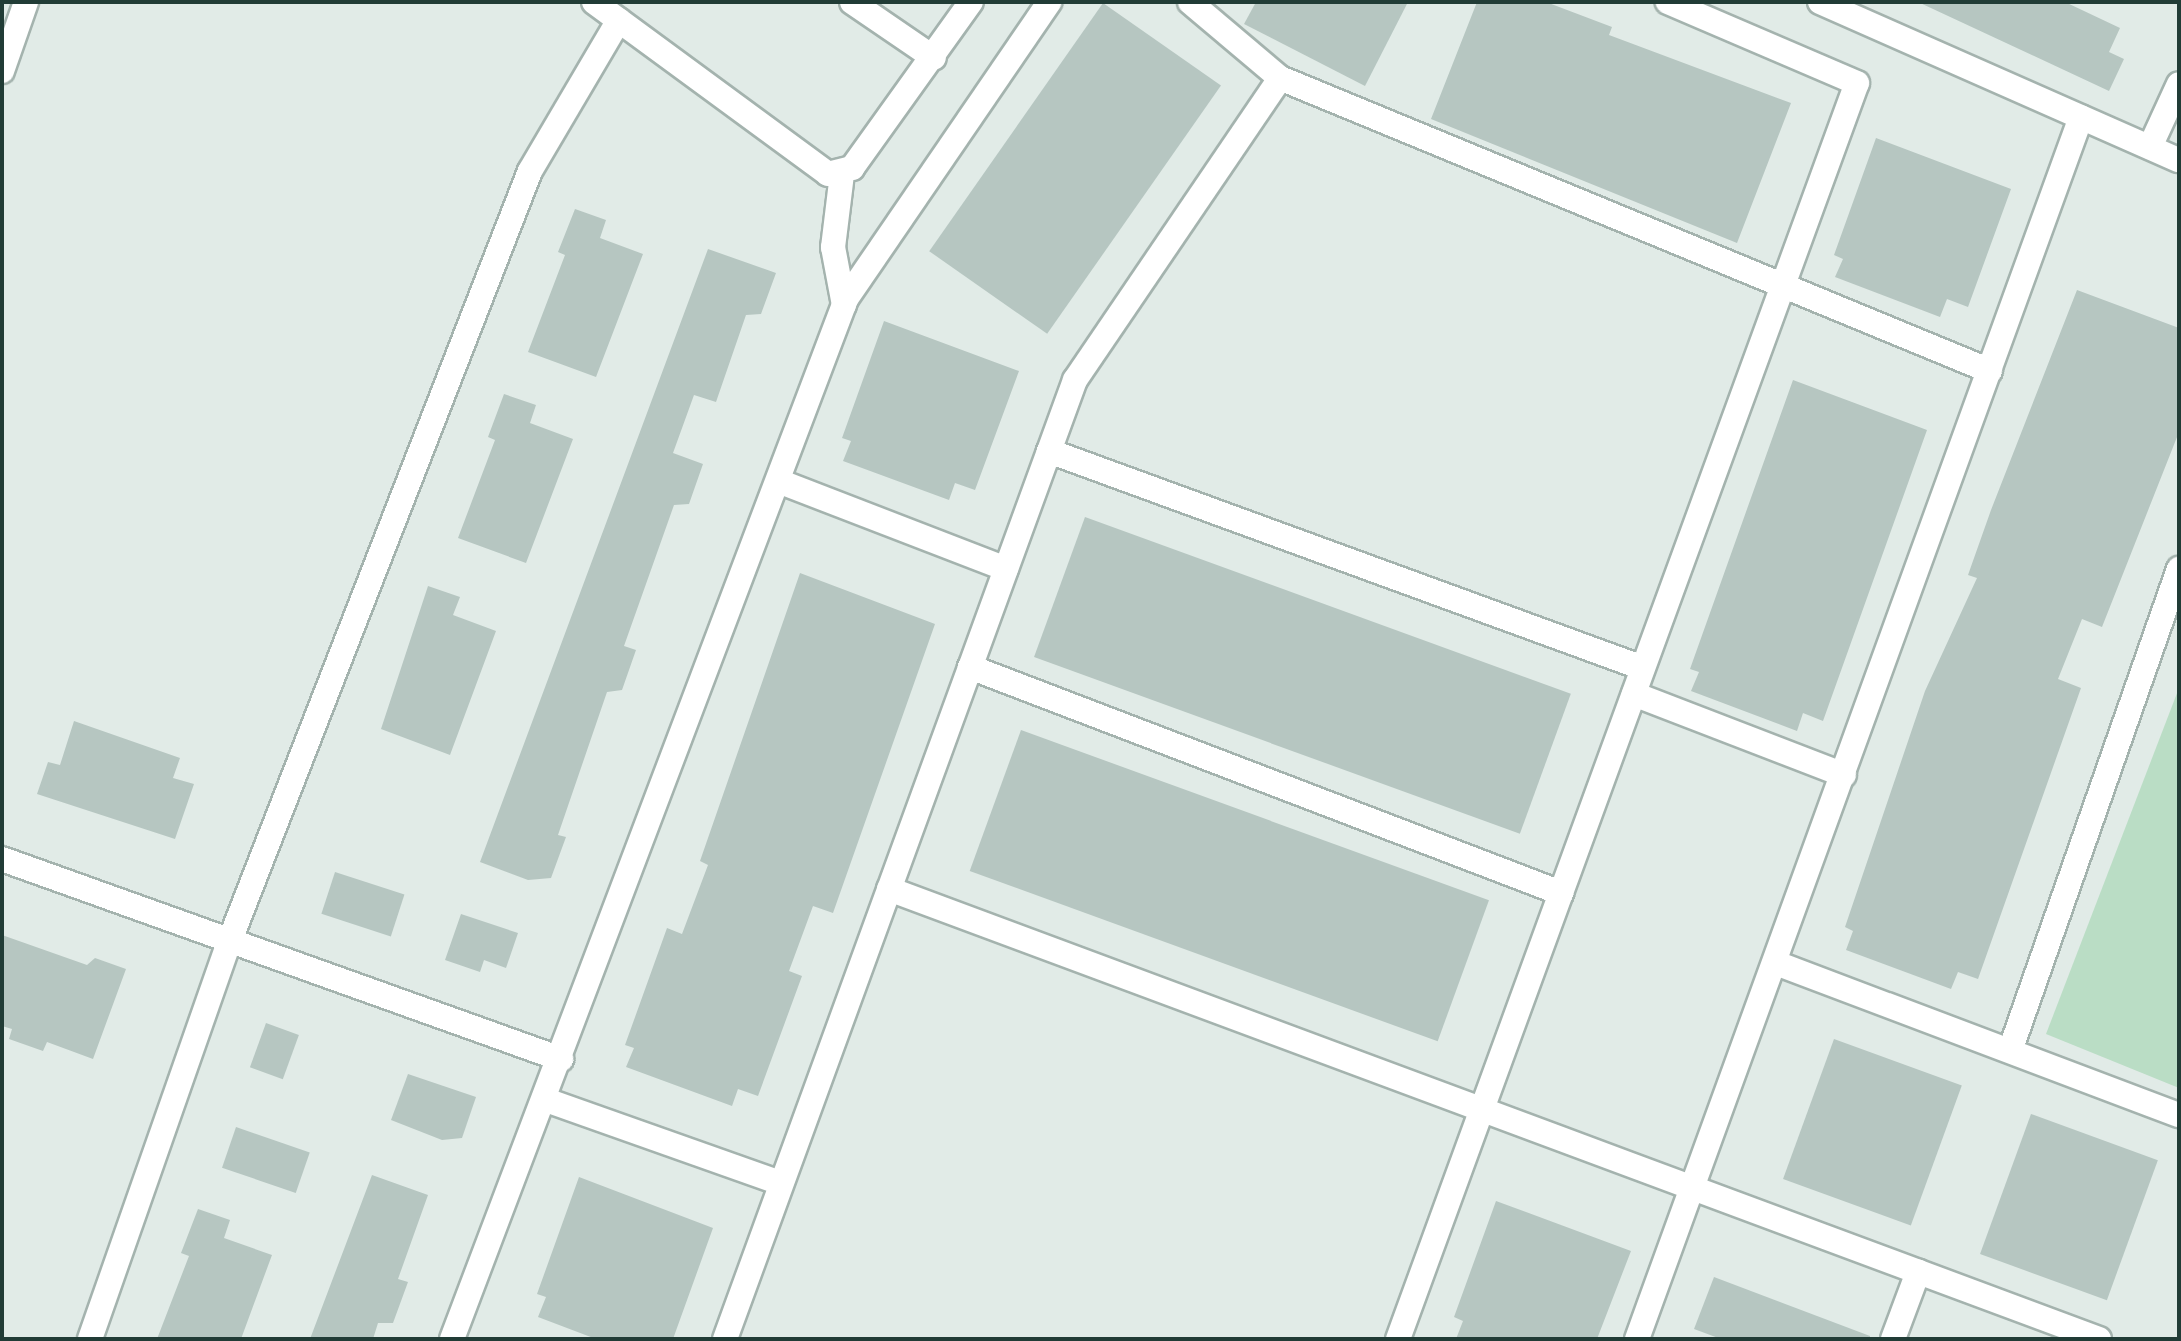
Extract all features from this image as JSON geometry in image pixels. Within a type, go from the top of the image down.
[{"type":"lane","points":[[2,71],[26,2]]},
{"type":"lane","points":[[594,2],[817,169],[842,174]]},
{"type":"lane","points":[[852,2],[934,58]]},
{"type":"lane","points":[[844,305],[833,247],[842,174],[934,58],[971,2]]},
{"type":"lane","points":[[452,1339],[781,482],[844,305],[1049,2]]},
{"type":"lane","points":[[1190,2],[1280,78],[1990,371]]},
{"type":"lane","points":[[1398,1339],[1857,83],[1668,2]]},
{"type":"lane","points":[[1820,2],[2179,160]]},
{"type":"lane","points":[[90,1339],[230,940],[530,171],[619,20]]},
{"type":"lane","points":[[725,1339],[1075,380],[1280,78]]},
{"type":"lane","points":[[2150,147],[2179,84]]},
{"type":"lane","points":[[1637,1339],[1695,1188],[2081,117]]},
{"type":"lane","points":[[1049,451],[1643,668]]},
{"type":"lane","points":[[781,482],[1006,569]]},
{"type":"lane","points":[[2010,1051],[2179,569]]},
{"type":"lane","points":[[970,667],[1561,893]]},
{"type":"lane","points":[[1634,694],[1844,775]]},
{"type":"lane","points":[[2,859],[561,1059]]},
{"type":"lane","points":[[889,889],[2099,1339]]},
{"type":"lane","points":[[1776,963],[2179,1115]]},
{"type":"lane","points":[[546,1100],[780,1183]]},
{"type":"lane","points":[[1893,1339],[1918,1272]]},
{"type":"green space","points":[[2179,688],[2179,1088],[2046,1034]]},
{"type":"building","points":[[1256,2],[1408,2],[1365,86],[1244,24]]},
{"type":"building","points":[[1477,2],[1546,2],[1612,27],[1609,35],[1791,103],[1737,243],[1431,119]]},
{"type":"building","points":[[1918,2],[2065,2],[2120,28],[2109,52],[2124,59],[2109,91]]},
{"type":"building","points":[[1103,3],[1221,86],[1047,334],[929,251]]},
{"type":"building","points":[[1876,138],[2011,189],[1968,307],[1947,299],[1940,317],[1835,277],[1843,259],[1834,255]]},
{"type":"building","points":[[575,209],[606,220],[600,238],[643,254],[596,377],[528,352],[565,255],[558,252]]},
{"type":"building","points":[[708,249],[776,273],[761,314],[746,315],[716,402],[694,395],[673,453],[703,464],[689,504],[674,505],[624,646],[636,650],[622,690],[607,692],[558,835],[566,837],[551,878],[528,880],[480,862]]},
{"type":"building","points":[[2077,290],[2179,328],[2179,432],[2102,627],[2082,619],[2058,679],[2081,688],[1978,979],[1958,972],[1951,989],[1846,950],[1853,931],[1845,927],[1925,691],[1977,578],[1968,575]]},
{"type":"building","points":[[884,321],[1019,371],[975,490],[955,483],[949,500],[843,461],[851,441],[842,438]]},
{"type":"building","points":[[1793,380],[1927,430],[1823,721],[1803,713],[1797,731],[1691,691],[1699,672],[1690,669]]},
{"type":"building","points":[[504,394],[536,405],[530,423],[573,439],[526,563],[458,538],[495,440],[488,437]]},
{"type":"building","points":[[1085,517],[1571,694],[1520,834],[1034,657]]},
{"type":"building","points":[[800,573],[935,624],[833,913],[813,906],[789,971],[802,976],[758,1096],[738,1089],[732,1106],[626,1067],[634,1048],[625,1045],[667,928],[682,934],[708,865],[700,861]]},
{"type":"building","points":[[428,586],[460,597],[453,615],[496,631],[450,755],[381,729]]},
{"type":"building","points":[[74,721],[180,758],[173,778],[194,784],[175,839],[37,794],[48,762],[60,765]]},
{"type":"building","points":[[1021,730],[1489,900],[1438,1041],[970,871]]},
{"type":"building","points":[[335,872],[404,895],[391,936],[321,914]]},
{"type":"building","points":[[461,914],[518,933],[506,968],[484,960],[480,972],[445,960]]},
{"type":"building","points":[[2,935],[87,965],[95,958],[126,969],[93,1059],[47,1042],[43,1051],[9,1039],[12,1029],[2,1026]]},
{"type":"building","points":[[266,1023],[299,1035],[283,1079],[250,1067]]},
{"type":"building","points":[[1834,1039],[1962,1086],[1911,1226],[1783,1179]]},
{"type":"building","points":[[408,1074],[476,1097],[462,1138],[442,1140],[391,1120]]},
{"type":"building","points":[[2031,1114],[2158,1160],[2107,1300],[1980,1254]]},
{"type":"building","points":[[236,1127],[310,1152],[296,1193],[222,1168]]},
{"type":"building","points":[[372,1175],[428,1195],[398,1279],[408,1282],[393,1323],[378,1323],[373,1339],[310,1339]]},
{"type":"building","points":[[579,1177],[713,1228],[673,1339],[596,1339],[538,1317],[546,1297],[537,1294]]},
{"type":"building","points":[[1496,1201],[1631,1251],[1597,1339],[1456,1339],[1463,1321],[1454,1317]]},
{"type":"building","points":[[198,1209],[230,1220],[224,1238],[272,1255],[241,1339],[157,1339],[189,1256],[181,1253]]},
{"type":"building","points":[[1714,1277],[1870,1336],[1870,1339],[1721,1339],[1694,1329]]}]
